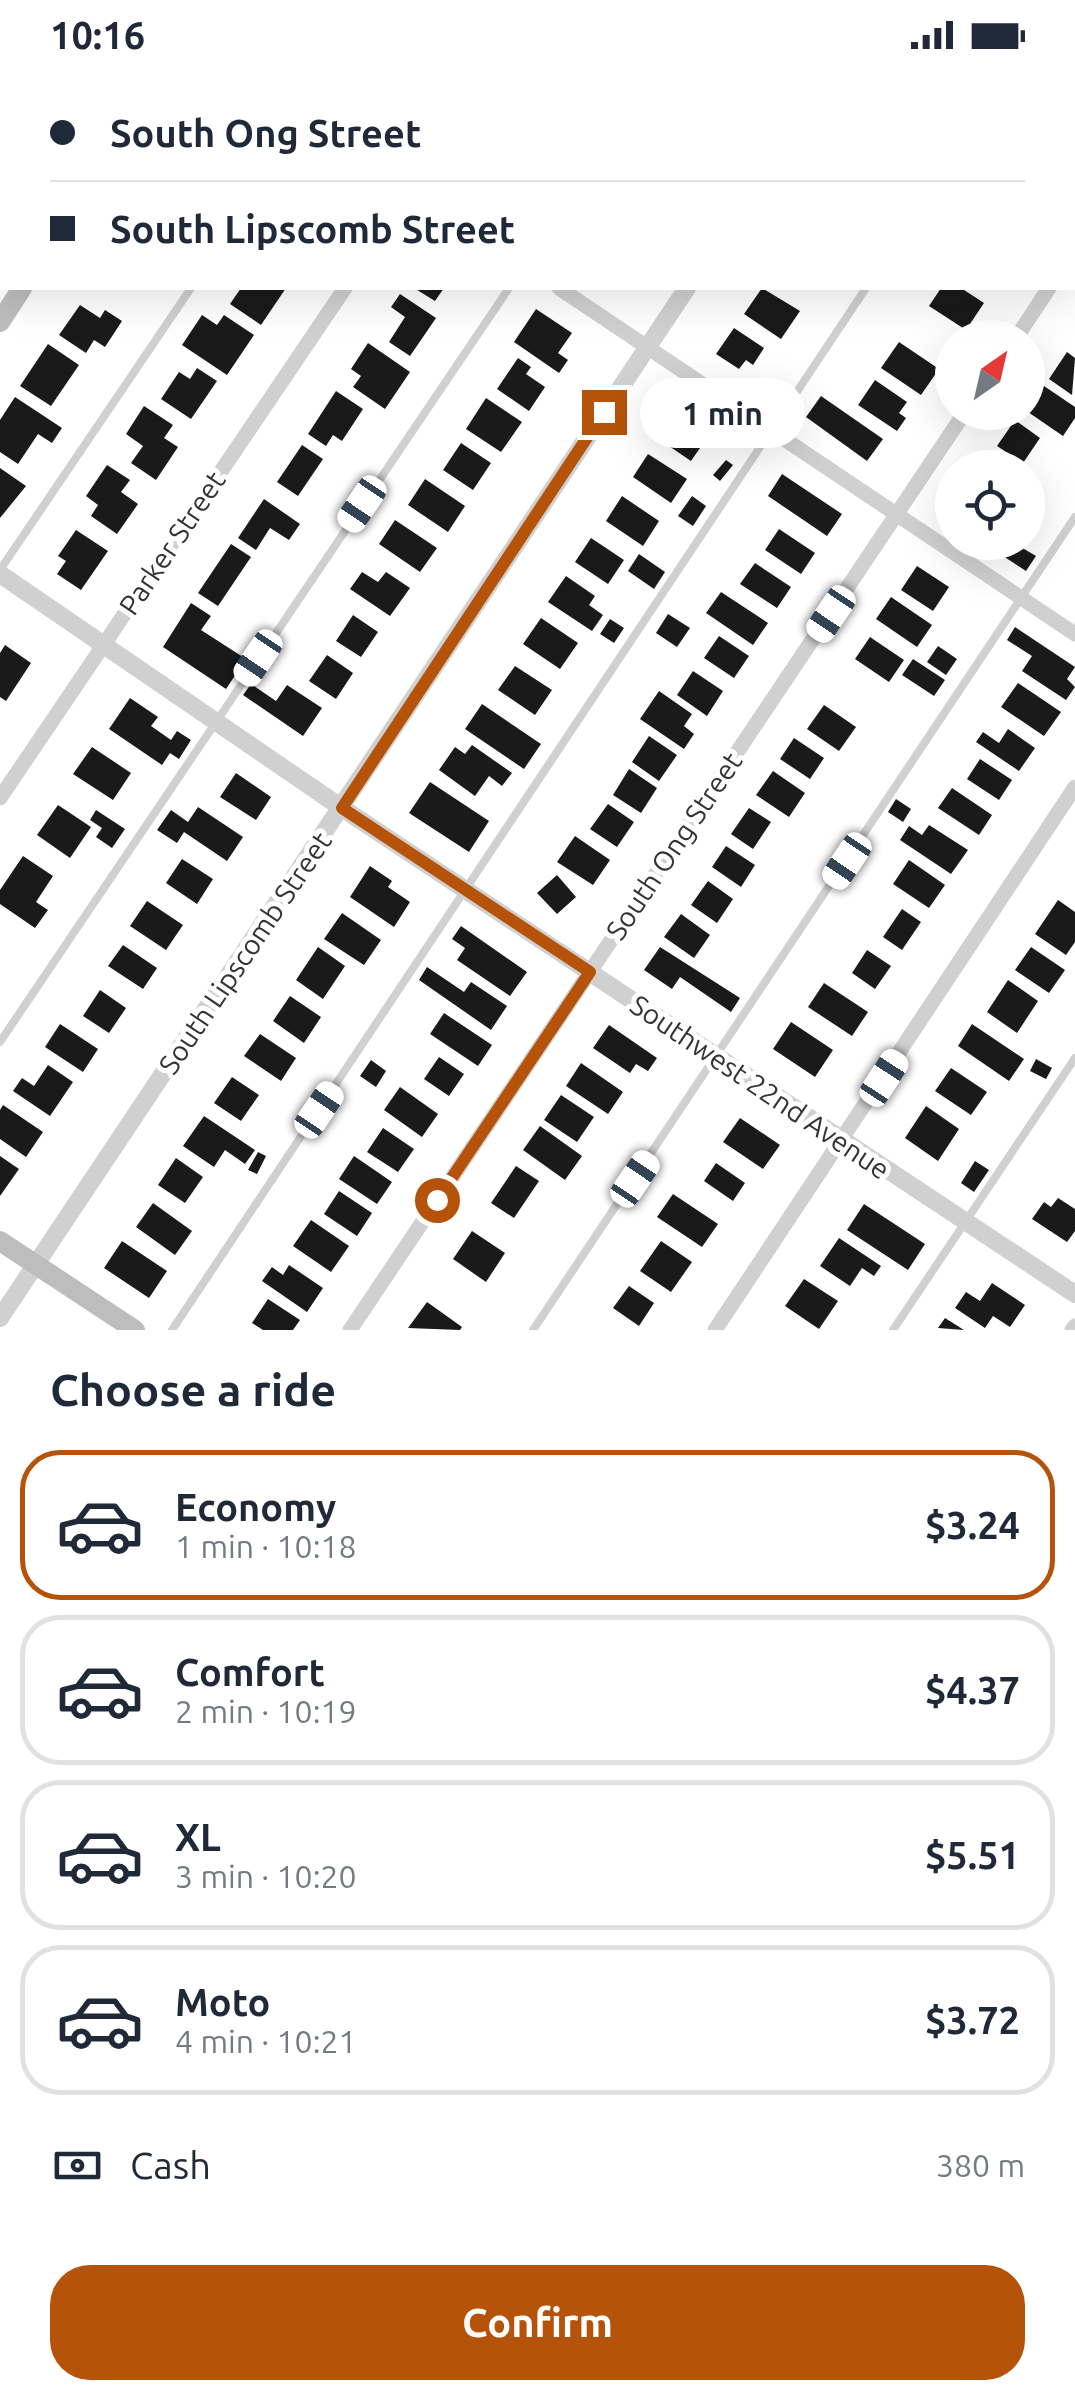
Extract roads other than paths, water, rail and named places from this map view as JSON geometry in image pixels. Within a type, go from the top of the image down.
[{"type":"main road","points":[[0,322],[21,290]]},
{"type":"main road","points":[[0,1240],[135,1330]]},
{"type":"street","name":"Parker Street","points":[[0,798],[344,290]]},
{"type":"street","points":[[562,290],[1075,634]]},
{"type":"street","name":"South Lipscomb Street","points":[[0,1318],[686,290]]},
{"type":"street","points":[[1028,320],[1048,290]]},
{"type":"street","name":"South Ong Street","points":[[350,1330],[954,430]]},
{"type":"street","name":"Southwest 22nd Avenue","points":[[0,572],[342,808],[1075,1294]]},
{"type":"street","points":[[715,1330],[1075,787]]},
{"type":"lane","points":[[0,572],[190,290]]},
{"type":"lane","points":[[0,1042],[508,290]]},
{"type":"lane","points":[[172,1330],[865,290]]},
{"type":"lane","points":[[532,1330],[1075,516]]},
{"type":"lane","points":[[893,1330],[1075,1058]]}]
